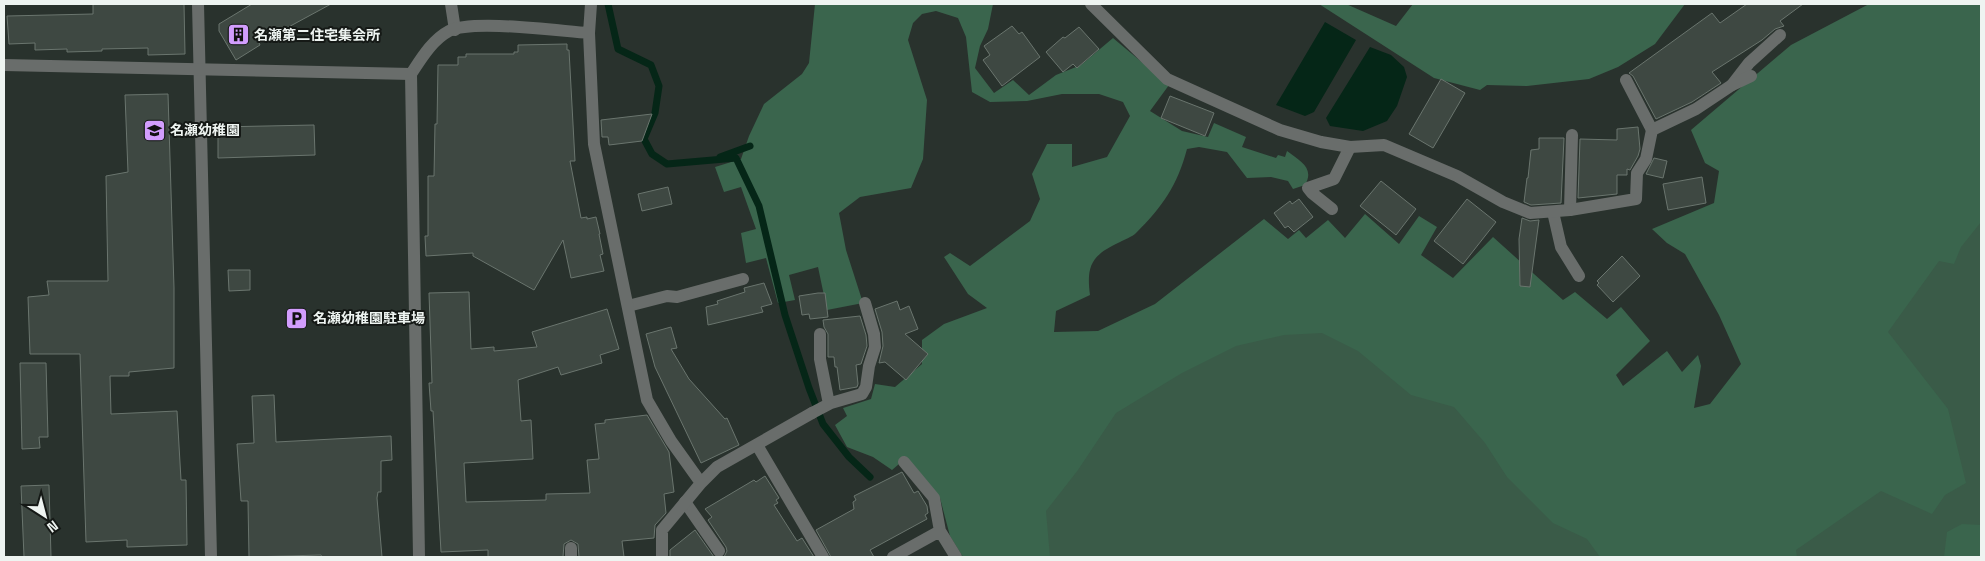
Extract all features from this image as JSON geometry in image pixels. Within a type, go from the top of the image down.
[{"type":"street","points":[[198,4],[211,557]]},
{"type":"street","points":[[451,4],[455,30]]},
{"type":"street","points":[[591,4],[589,33],[594,144],[647,400],[670,441],[701,482]]},
{"type":"street","points":[[1092,4],[1167,79],[1280,130],[1320,142],[1350,147],[1384,145],[1458,176],[1503,202],[1530,213],[1570,210],[1636,199],[1637,173],[1646,159],[1652,130],[1626,80]]},
{"type":"street","points":[[419,557],[411,74],[433,44],[449,31],[471,25],[589,33]]},
{"type":"street","points":[[1732,85],[1749,63],[1780,35]]},
{"type":"street","points":[[4,65],[411,74]]},
{"type":"street","points":[[1652,130],[1696,109],[1732,85],[1751,76]]},
{"type":"street","points":[[1570,210],[1572,135]]},
{"type":"street","points":[[1332,209],[1312,194],[1308,188],[1334,179],[1350,147]]},
{"type":"street","points":[[1553,212],[1561,247],[1579,276]]},
{"type":"street","points":[[628,306],[667,296],[677,297],[743,278]]},
{"type":"street","points":[[662,557],[662,530],[701,482],[717,467],[829,404],[862,394],[866,387],[869,366],[875,347],[865,303]]},
{"type":"street","points":[[820,334],[820,359],[829,404]]},
{"type":"street","points":[[757,445],[823,557]]},
{"type":"street","points":[[904,462],[934,498],[940,531],[956,557]]},
{"type":"street","points":[[685,502],[719,551]]},
{"type":"street","points":[[893,557],[940,531]]},
{"type":"shaded area","points":[[815,4],[993,4],[988,29],[980,46],[975,68],[994,93],[1013,80],[1029,95],[1056,75],[1081,65],[1113,38],[1169,85],[1150,111],[1182,131],[1208,137],[1214,123],[1246,137],[1242,147],[1276,158],[1278,155],[1285,157],[1287,151],[1305,165],[1308,179],[1305,185],[1293,189],[1288,181],[1271,177],[1247,178],[1227,152],[1199,147],[1187,149],[1179,174],[1168,195],[1146,223],[1134,234],[1097,257],[1090,268],[1090,295],[1056,311],[1054,332],[1098,331],[1155,304],[1264,219],[1288,239],[1299,230],[1306,238],[1328,220],[1345,238],[1365,214],[1399,244],[1419,216],[1437,227],[1421,255],[1453,278],[1493,237],[1563,300],[1575,292],[1607,319],[1621,307],[1650,341],[1616,375],[1623,386],[1667,351],[1682,372],[1698,355],[1701,366],[1694,408],[1710,404],[1741,364],[1719,315],[1685,254],[1667,243],[1652,229],[1714,203],[1719,171],[1705,163],[1691,130],[1791,45],[1869,4],[1981,4],[1981,222],[1961,247],[1954,264],[1939,261],[1888,332],[1948,409],[1966,483],[1945,495],[1932,514],[1881,491],[1796,550],[1797,557],[1600,557],[1587,539],[1553,523],[1507,477],[1485,443],[1454,407],[1411,395],[1358,351],[1322,333],[1284,335],[1236,346],[1182,373],[1116,413],[1078,470],[1046,511],[1050,557],[963,557],[950,536],[940,498],[906,458],[892,470],[873,457],[847,447],[835,425],[847,416],[843,408],[871,399],[875,384],[895,387],[922,364],[922,340],[944,324],[987,308],[968,294],[944,257],[950,253],[970,266],[1030,221],[1040,199],[1032,174],[1047,144],[1072,144],[1072,167],[1107,157],[1130,116],[1123,102],[1099,94],[1062,94],[1027,101],[990,102],[972,92],[966,37],[958,18],[936,11],[922,14],[913,23],[908,40],[927,100],[923,159],[911,188],[860,197],[839,213],[846,250],[863,303],[827,310],[818,267],[789,275],[795,300],[778,303],[766,258],[746,263],[741,233],[756,229],[741,187],[724,192],[715,167],[741,159],[764,104],[802,74],[809,63]]},
{"type":"shaded area","points":[[1319,4],[1346,4],[1396,26],[1413,4],[1685,4],[1655,44],[1618,67],[1589,79],[1527,86],[1487,85],[1480,90],[1434,78]]},
{"type":"shaded area","points":[[1325,22],[1356,40],[1314,112],[1305,116],[1276,105]]},
{"type":"shaded area","points":[[1370,47],[1391,55],[1404,67],[1407,77],[1397,106],[1387,121],[1363,131],[1330,126],[1326,118]]},
{"type":"shaded area","points":[[1981,116],[1981,557],[1014,557],[1089,393],[1293,282],[1693,481]]},
{"type":"shaded area","points":[[1962,524],[1981,525],[1981,557],[1944,557],[1947,532]]},
{"type":"building","points":[[93,4],[184,4],[185,54],[148,55],[148,48],[67,52],[67,49],[35,50],[35,43],[9,44],[7,16],[93,14]]},
{"type":"building","points":[[252,4],[331,4],[259,43],[260,45],[236,60],[219,31],[219,24]]},
{"type":"building","points":[[1747,4],[1803,4],[1780,21],[1784,26],[1775,29],[1762,40],[1712,72],[1721,83],[1692,102],[1656,119],[1633,76],[1629,73],[1712,13],[1720,23]]},
{"type":"building","points":[[1012,26],[1019,34],[1022,32],[1040,57],[1002,86],[983,60],[990,55],[984,46]]},
{"type":"building","points":[[1079,27],[1099,49],[1077,68],[1073,64],[1063,72],[1046,52],[1063,37],[1065,38]]},
{"type":"building","points":[[567,44],[567,50],[569,50],[575,161],[570,161],[581,218],[596,217],[603,254],[600,255],[604,271],[571,278],[563,240],[534,290],[473,256],[473,253],[426,256],[428,176],[434,176],[438,65],[458,65],[458,57],[466,57],[466,54],[514,54],[514,52],[518,52],[518,45]]},
{"type":"building","points":[[1441,79],[1465,93],[1433,148],[1409,134]]},
{"type":"building","points":[[168,94],[174,288],[174,368],[129,372],[129,376],[110,376],[111,414],[177,411],[181,480],[186,480],[187,545],[127,547],[127,540],[86,542],[80,354],[30,354],[28,297],[49,295],[47,281],[108,281],[106,176],[128,172],[125,95]]},
{"type":"building","points":[[1170,96],[1214,113],[1205,136],[1161,118]]},
{"type":"building","points":[[652,114],[642,141],[609,145],[608,137],[602,137],[601,120]]},
{"type":"building","points":[[314,125],[315,155],[218,158],[218,127]]},
{"type":"building","points":[[1638,127],[1640,149],[1638,156],[1630,170],[1627,169],[1627,175],[1617,175],[1617,194],[1578,198],[1580,139],[1617,140],[1617,129]]},
{"type":"building","points":[[1539,138],[1564,138],[1561,203],[1531,205],[1524,202],[1531,150],[1539,149]]},
{"type":"building","points":[[1654,158],[1667,161],[1663,178],[1646,174]]},
{"type":"building","points":[[1702,177],[1706,203],[1668,210],[1663,184]]},
{"type":"building","points":[[1381,181],[1416,209],[1396,235],[1360,206]]},
{"type":"building","points":[[668,187],[672,204],[642,211],[638,194]]},
{"type":"building","points":[[1299,199],[1313,217],[1294,232],[1288,226],[1285,228],[1274,213],[1290,201],[1292,204]]},
{"type":"building","points":[[1467,199],[1496,222],[1463,264],[1434,241]]},
{"type":"building","points":[[1522,218],[1530,221],[1539,220],[1530,287],[1520,286],[1519,239]]},
{"type":"building","points":[[1622,256],[1640,276],[1613,302],[1597,285],[1599,283],[1597,281]]},
{"type":"building","points":[[228,270],[250,270],[250,290],[229,291]]},
{"type":"building","points":[[764,283],[772,304],[761,307],[763,312],[708,325],[706,307],[718,304],[717,301],[745,292],[744,288]]},
{"type":"building","points":[[469,292],[471,349],[494,347],[494,351],[537,347],[532,332],[607,309],[619,349],[600,355],[602,363],[561,375],[558,367],[518,380],[521,421],[531,420],[533,459],[464,463],[466,502],[546,500],[546,494],[590,493],[587,460],[599,459],[595,424],[605,423],[605,420],[647,415],[669,452],[674,492],[664,494],[666,513],[655,525],[654,538],[622,541],[624,557],[579,557],[578,544],[571,540],[564,544],[563,557],[488,557],[488,550],[441,552],[433,411],[431,411],[429,383],[432,383],[429,293]]},
{"type":"building","points":[[825,293],[828,317],[810,319],[809,314],[802,315],[799,296]]},
{"type":"building","points":[[897,301],[900,310],[909,306],[918,329],[905,334],[928,354],[906,380],[885,362],[879,363],[883,346],[882,332],[875,309]]},
{"type":"building","points":[[860,316],[866,335],[867,346],[861,364],[856,365],[858,384],[857,387],[840,390],[834,357],[828,357],[828,334],[823,320]]},
{"type":"building","points":[[671,327],[677,348],[671,349],[689,379],[725,419],[727,418],[739,445],[701,463],[655,367],[646,334]]},
{"type":"building","points":[[20,363],[46,363],[48,437],[39,437],[40,448],[22,449]]},
{"type":"building","points":[[274,395],[276,442],[391,436],[392,460],[381,461],[381,492],[378,492],[377,498],[382,557],[322,557],[321,555],[249,557],[248,501],[241,501],[237,444],[254,443],[252,396]]},
{"type":"building","points":[[902,472],[914,493],[918,491],[927,506],[928,513],[925,515],[927,519],[870,550],[874,557],[831,557],[816,530],[854,509],[853,502],[856,500],[854,496]]},
{"type":"building","points":[[765,476],[779,498],[776,500],[778,503],[774,505],[797,541],[802,538],[814,557],[724,557],[727,551],[726,547],[708,520],[712,517],[705,509],[754,480],[756,482]]},
{"type":"building","points":[[49,485],[51,557],[24,557],[21,486]]},
{"type":"building","points":[[695,530],[714,557],[670,557],[670,550]]},
{"type":"waterway","points":[[608,4],[618,49],[651,65],[659,86],[655,113],[644,139],[652,154],[667,164],[736,158],[759,206],[785,315],[823,424],[849,457],[870,477]]},
{"type":"waterway","points":[[720,157],[750,146]]},
{"type":"place","name":"名瀬第二住宅集会所","points":[[238,35]]},
{"type":"place","name":"名瀬幼稚園","points":[[154,130]]},
{"type":"place","name":"名瀬幼稚園駐車場","points":[[297,318]]}]
